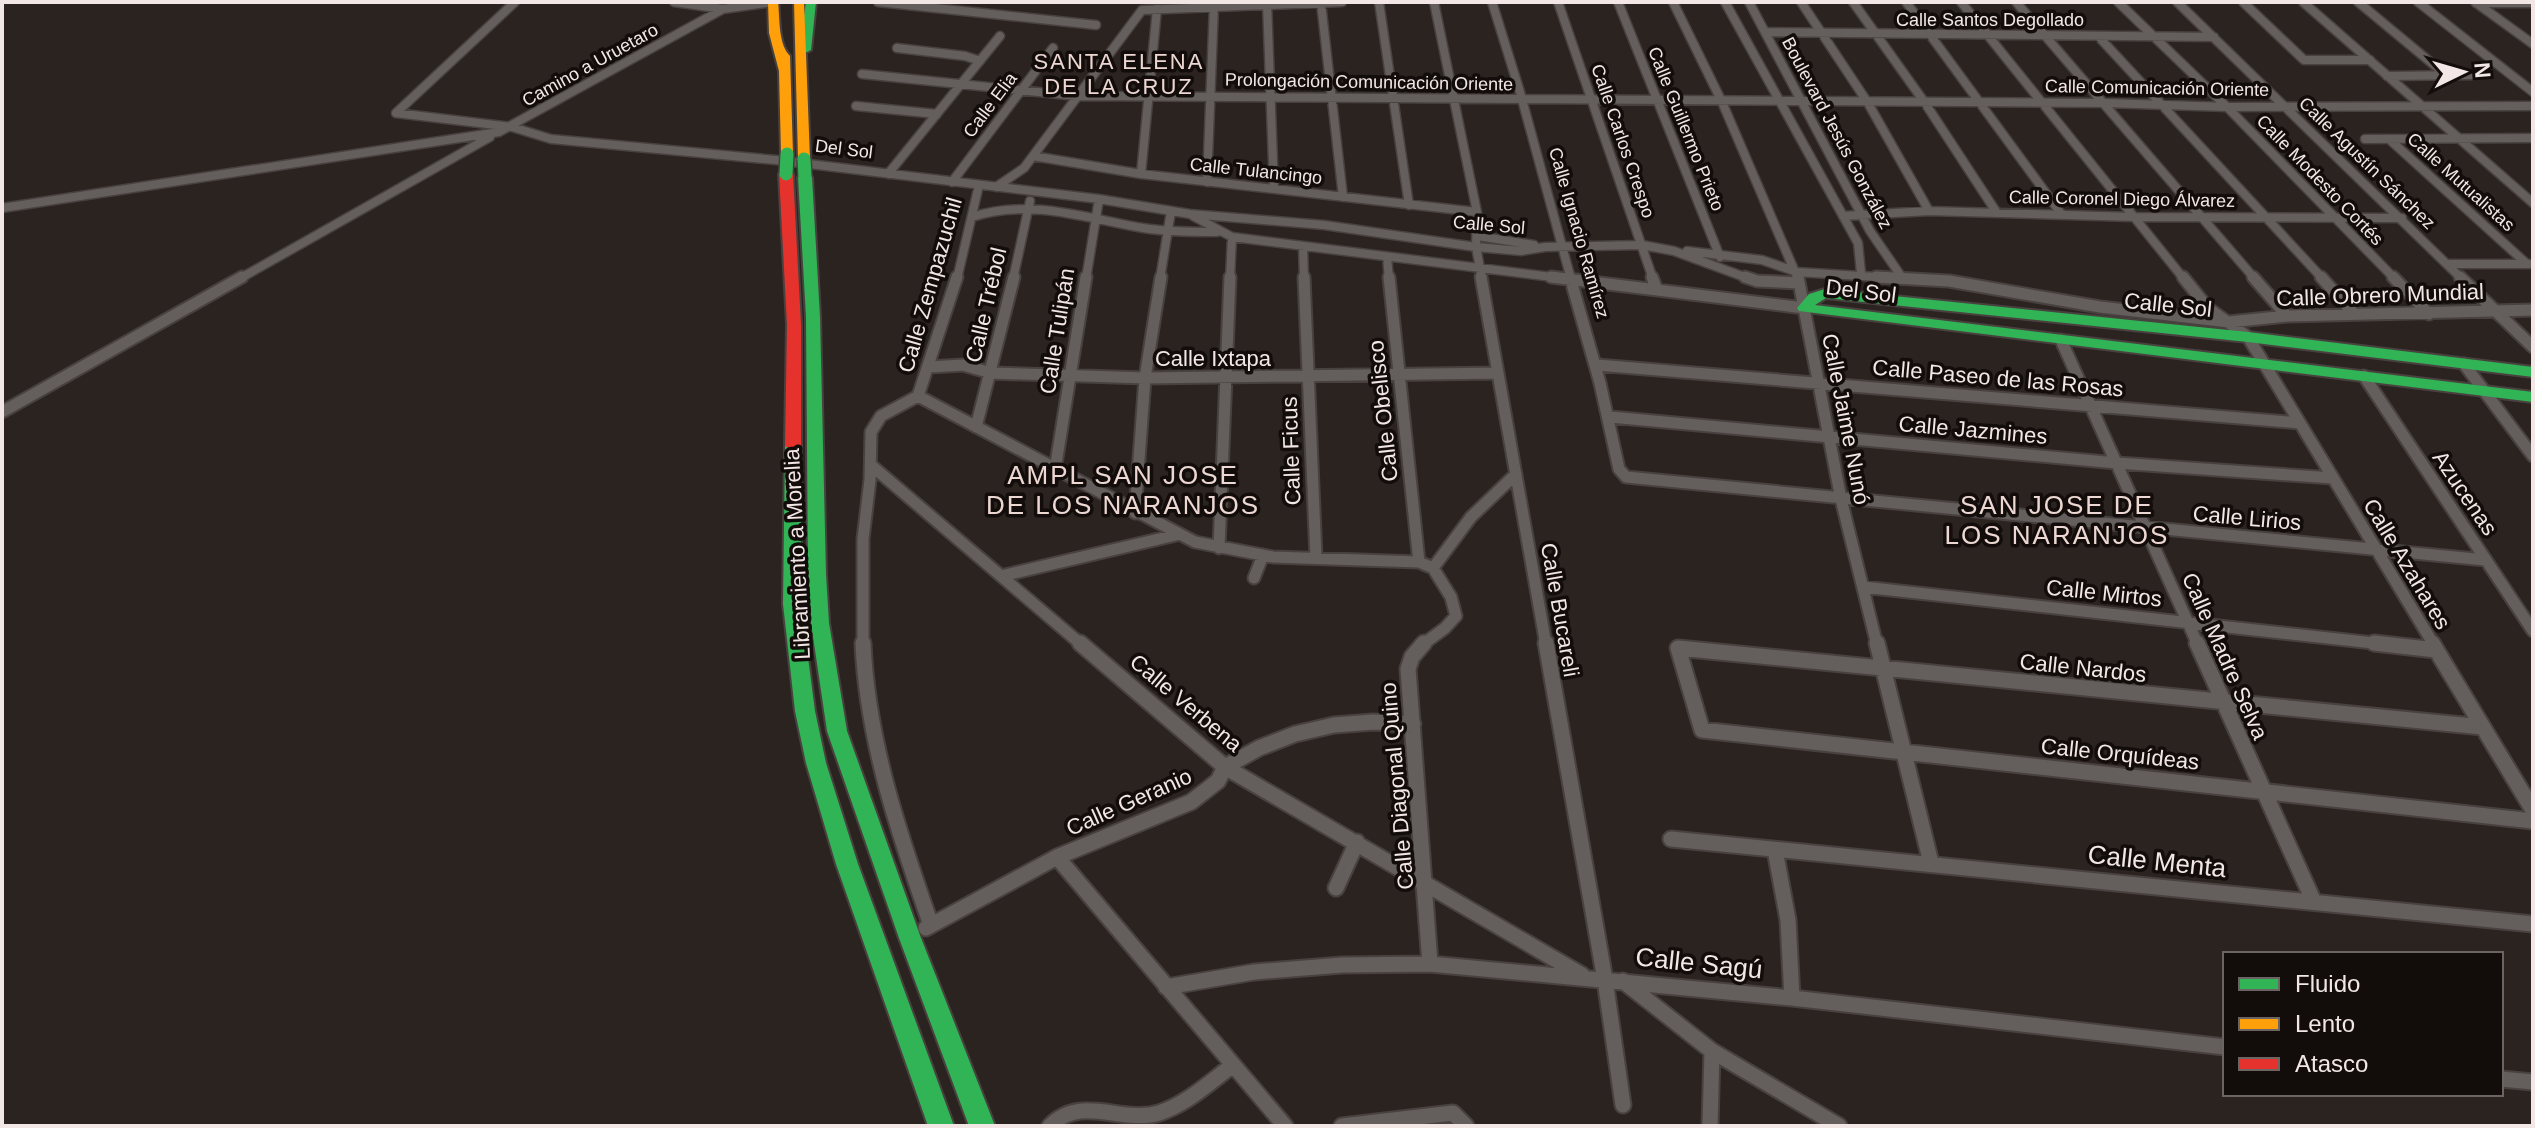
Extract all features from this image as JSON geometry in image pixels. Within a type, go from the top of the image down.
[{"type":"main road","points":[[773,2],[775,33],[785,73]]},
{"type":"main road","name":"Libramiento a Morelia","points":[[784,2],[785,73],[799,163],[813,317],[820,623],[837,731],[910,938],[982,1126]]},
{"type":"main road","name":"Libramiento a Morelia","points":[[799,2],[802,89],[799,163],[786,174],[794,325],[792,604],[805,711],[816,763],[847,864],[941,1126]]},
{"type":"main road","points":[[802,89],[811,2]]},
{"type":"main road","name":"Calle Sol","points":[[1804,308],[1814,297],[1825,293],[2248,337],[2533,372]]},
{"type":"main road","name":"Del Sol","points":[[1804,308],[2533,397]]},
{"type":"street","name":"Del Sol","points":[[515,2],[396,113],[512,127],[551,139],[888,174],[1099,199],[1171,211]]},
{"type":"street","points":[[674,2],[723,9]]},
{"type":"street","name":"Camino a Uruetaro","points":[[499,132],[723,9],[773,2]]},
{"type":"street","points":[[878,2],[1096,25]]},
{"type":"street","points":[[1013,16],[1014,2]]},
{"type":"street","points":[[996,187],[1024,168],[1142,10],[1342,2]]},
{"type":"street","points":[[1379,2],[1409,205]]},
{"type":"street","name":"Calle Bucareli","points":[[1434,2],[1477,212],[1480,265],[1605,980],[1623,1105]]},
{"type":"street","name":"Calle Ignacio Ramírez","points":[[1492,2],[1524,100],[1561,246],[1597,365],[1623,475]]},
{"type":"street","name":"Calle Carlos Crespo","points":[[1558,2],[1657,290]]},
{"type":"street","name":"Calle Guillermo Prieto","points":[[1618,2],[1724,268]]},
{"type":"street","name":"Calle Jaime Nunó","points":[[1673,2],[1722,102],[1798,277],[1841,499],[1931,863]]},
{"type":"street","name":"Boulevard Jesús González","points":[[1725,2],[1858,243],[1861,273]]},
{"type":"street","name":"Boulevard Jesús González","points":[[1749,2],[1870,231],[1901,276]]},
{"type":"street","points":[[1801,2],[1868,103],[1929,211]]},
{"type":"street","points":[[1853,2],[1925,103],[1997,213]]},
{"type":"street","points":[[1906,2],[1983,103],[2062,215]]},
{"type":"street","points":[[1961,2],[2208,308],[2248,337]]},
{"type":"street","points":[[2016,2],[2287,316]]},
{"type":"street","name":"Calle Modesto Cortés","points":[[2118,2],[2227,107],[2429,314]]},
{"type":"street","name":"Calle Agustín Sánchez","points":[[2177,2],[2533,347]]},
{"type":"street","points":[[2243,2],[2304,60],[2370,60]]},
{"type":"street","points":[[2303,2],[2533,203]]},
{"type":"street","points":[[2358,2],[2446,75]]},
{"type":"street","points":[[2418,2],[2533,92]]},
{"type":"street","points":[[2476,2],[2533,3]]},
{"type":"street","points":[[2476,2],[2533,44]]},
{"type":"street","points":[[1267,3],[1274,189]]},
{"type":"street","points":[[1321,3],[1343,197]]},
{"type":"street","points":[[1207,182],[1214,5]]},
{"type":"street","points":[[1141,174],[1157,9]]},
{"type":"street","points":[[2510,28],[2532,29]]},
{"type":"street","name":"Calle Santos Degollado","points":[[1765,32],[2214,37]]},
{"type":"street","points":[[888,174],[1000,36]]},
{"type":"street","points":[[2098,36],[2270,218],[2354,314]]},
{"type":"street","points":[[897,48],[956,54],[980,61]]},
{"type":"street","name":"Calle Elia","points":[[952,182],[1053,48]]},
{"type":"street","name":"Prolongación Comunicación Oriente","points":[[862,74],[1077,96],[1780,102]]},
{"type":"street","points":[[2387,76],[2474,75]]},
{"type":"street","name":"Calle Comunicación Oriente","points":[[1780,102],[2105,103],[2167,107],[2533,106]]},
{"type":"street","points":[[856,106],[937,114]]},
{"type":"street","points":[[2,208],[499,132]]},
{"type":"street","points":[[2,412],[499,132]]},
{"type":"street","points":[[2528,138],[2533,147]]},
{"type":"street","name":"Calle Mutualistas","points":[[2389,139],[2528,138]]},
{"type":"street","points":[[2365,139],[2389,139]]},
{"type":"street","name":"Calle Mutualistas","points":[[2389,139],[2530,264]]},
{"type":"street","name":"Calle Tulancingo","points":[[1033,156],[1141,174],[1477,212]]},
{"type":"street","name":"Calle Zempazuchil","points":[[918,396],[955,287],[979,185]]},
{"type":"street","name":"Calle Trébol","points":[[976,427],[1031,191]]},
{"type":"street","name":"Calle Tulipán","points":[[1055,470],[1099,199]]},
{"type":"street","points":[[972,217],[998,207],[1167,231],[1219,232]]},
{"type":"street","points":[[1135,513],[1145,378],[1171,211]]},
{"type":"street","name":"Calle Sol","points":[[1171,211],[1477,241],[1521,251],[1561,246],[1642,245],[1674,251],[1757,281],[1861,273],[1901,276]]},
{"type":"street","name":"Calle Coronel Diego Álvarez","points":[[1843,216],[1929,211],[2134,217],[2402,218]]},
{"type":"street","name":"Del Sol","points":[[1190,214],[1232,237],[1387,257],[1480,265],[1804,308]]},
{"type":"street","points":[[1858,243],[1870,231]]},
{"type":"street","points":[[1219,548],[1232,237]]},
{"type":"street","points":[[1477,241],[1545,247]]},
{"type":"street","name":"Calle Ficus","points":[[1303,246],[1316,557]]},
{"type":"street","points":[[1480,265],[1521,251]]},
{"type":"street","points":[[1674,251],[1762,260],[1798,277]]},
{"type":"street","name":"Calle Obelisco","points":[[1387,257],[1419,562]]},
{"type":"street","name":"Calle Mutualistas","points":[[2449,264],[2530,264]]},
{"type":"street","name":"Calle Obrero Mundial","points":[[1901,276],[1998,288],[2100,307],[2229,322],[2287,316],[2533,310]]},
{"type":"street","name":"Calle Azahares","points":[[2248,337],[2533,810]]},
{"type":"street","name":"Calle Madre Selva","points":[[2061,340],[2314,902]]},
{"type":"street","points":[[2464,364],[2533,456]]},
{"type":"street","name":"Calle Ixtapa","points":[[929,367],[963,365],[991,373],[1226,379],[1498,373]]},
{"type":"street","name":"Calle Paseo de las Rosas","points":[[1597,365],[2300,423]]},
{"type":"street","name":"Azucenas","points":[[2364,376],[2533,631]]},
{"type":"street","points":[[931,925],[901,846],[867,702],[860,575],[872,466],[872,428],[875,423],[918,396],[1176,535],[1219,548],[1263,555],[1419,562],[1433,568],[1471,515],[1516,474]]},
{"type":"street","name":"Calle Jazmines","points":[[1610,417],[2117,463],[2333,478]]},
{"type":"street","name":"Calle Verbena","points":[[872,466],[1225,767],[1426,881],[1587,978]]},
{"type":"street","name":"Calle Lirios","points":[[1623,475],[1631,479],[2486,560]]},
{"type":"street","points":[[1001,576],[1176,535]]},
{"type":"street","points":[[1254,578],[1263,555]]},
{"type":"street","name":"Calle Diagonal Quino","points":[[1430,964],[1408,669],[1410,655],[1418,644],[1451,625],[1456,617],[1455,608],[1433,568]]},
{"type":"street","name":"Calle Mirtos","points":[[1863,587],[2436,650]]},
{"type":"street","name":"Calle Nardos","points":[[1702,730],[1678,648],[2483,727]]},
{"type":"street","name":"Calle Geranio","points":[[910,938],[1057,857],[1191,802],[1212,787],[1225,767],[1259,748],[1295,734],[1334,725],[1373,722],[1413,724]]},
{"type":"street","name":"Calle Orquídeas","points":[[1702,730],[2533,821]]},
{"type":"street","name":"Calle Menta","points":[[1671,839],[2533,924]]},
{"type":"street","points":[[1336,888],[1357,842]]},
{"type":"street","points":[[1775,850],[1788,920],[1792,998]]},
{"type":"street","points":[[1057,857],[1285,1126]]},
{"type":"street","name":"Calle Sagú","points":[[1166,987],[1283,970],[1342,965],[1430,964],[1792,998],[2223,1047]]},
{"type":"street","points":[[1623,981],[1712,1051],[1839,1126]]},
{"type":"street","points":[[1710,1126],[1712,1051]]},
{"type":"street","points":[[1050,1126],[1066,1112],[1085,1110],[1130,1117],[1156,1115],[1183,1102],[1233,1065]]},
{"type":"street","points":[[2503,1079],[2533,1082]]},
{"type":"street","points":[[1342,1126],[1453,1113],[1466,1126]]},
{"type":"traffic: fast","points":[[805,50],[811,2]]},
{"type":"traffic: fast","points":[[786,174],[787,154]]},
{"type":"traffic: fast","points":[[804,159],[805,177]]},
{"type":"traffic: fast","points":[[805,177],[813,317],[817,574],[820,623],[837,731],[910,938],[982,1126]]},
{"type":"traffic: fast","points":[[1804,308],[1814,297],[1825,293],[2248,337],[2533,372]]},
{"type":"traffic: fast","points":[[1804,308],[2533,397]]},
{"type":"traffic: fast","points":[[793,446],[792,604],[805,711],[816,763],[847,864],[941,1126]]},
{"type":"traffic: slow","points":[[773,2],[775,33],[785,73]]},
{"type":"traffic: slow","points":[[799,2],[804,159]]},
{"type":"traffic: slow","points":[[784,56],[787,154]]},
{"type":"traffic: jam","points":[[786,174],[794,325],[793,446]]},
{"type":"district","name":"SANTA ELENA DE LA CRUZ","points":[[1119,74]]},
{"type":"district","name":"AMPL SAN JOSE DE LOS NARANJOS","points":[[1123,490]]},
{"type":"district","name":"SAN JOSE DE LOS NARANJOS","points":[[2057,520]]}]
